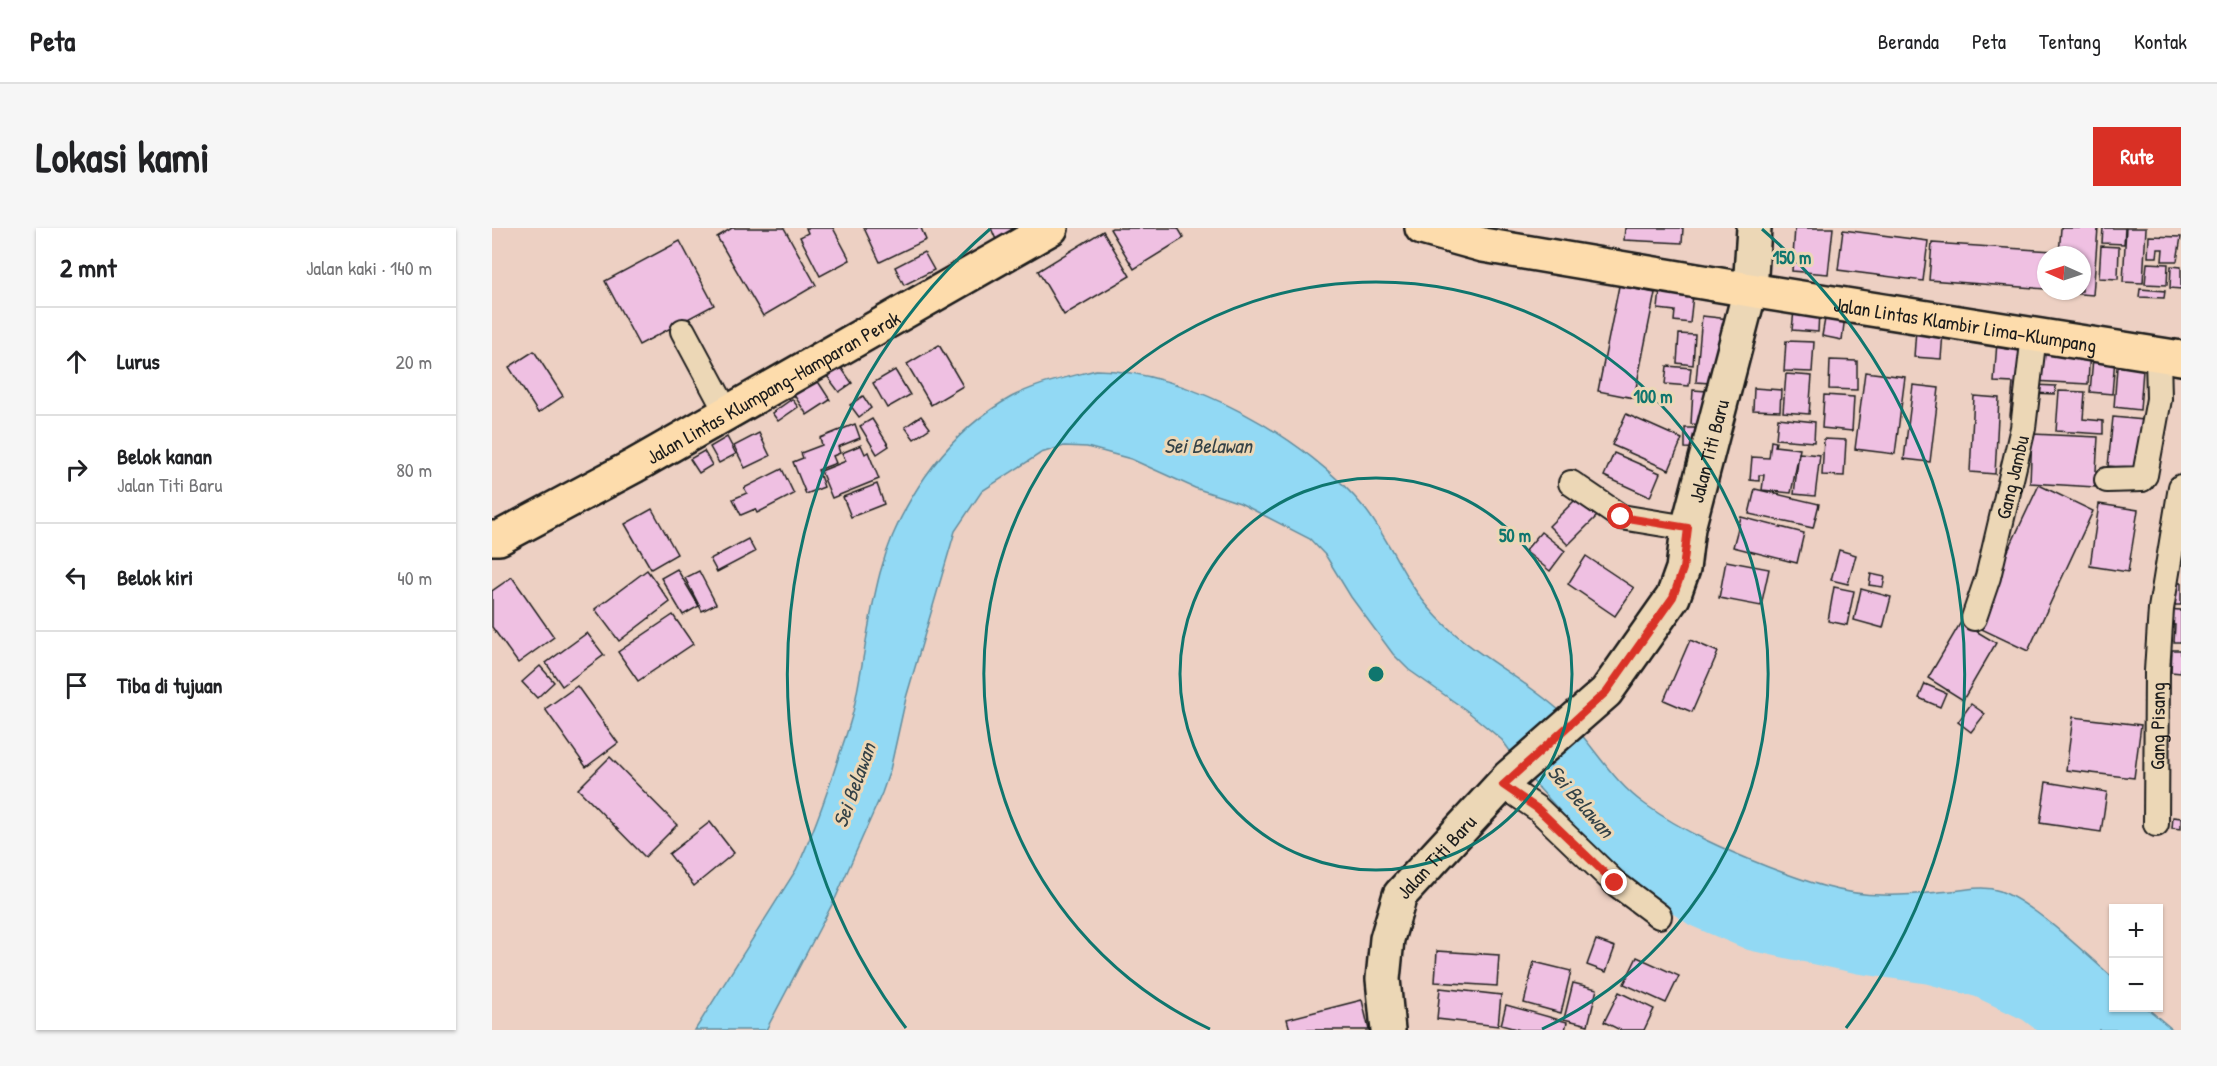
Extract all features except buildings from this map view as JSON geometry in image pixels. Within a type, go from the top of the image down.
[{"type":"main road","name":"Jalan Lintas Klumpang–Hamparan Perak","points":[[492,538],[499,538],[634,466],[1051,228]]},
{"type":"main road","points":[[1422,228],[1483,245],[1750,290]]},
{"type":"main road","name":"Jalan Lintas Klambir Lima–Klumpang","points":[[1750,290],[2170,356]]},
{"type":"street","name":"Jalan Titi Baru","points":[[1388,1030],[1383,979],[1387,939],[1400,895],[1506,781],[1606,692],[1673,597],[1683,569],[1688,528],[1750,290],[1754,228]]},
{"type":"street","points":[[683,331],[727,412]]},
{"type":"street","name":"Gang Jambu","points":[[1974,618],[1988,577],[2023,428],[2034,335]]},
{"type":"street","points":[[2107,480],[2136,480],[2142,479],[2145,475],[2159,399],[2170,356]]},
{"type":"street","points":[[1571,483],[1621,517],[1688,528]]},
{"type":"street","name":"Gang Pisang","points":[[2156,824],[2157,671],[2161,609],[2181,487]]},
{"type":"street","points":[[1506,781],[1615,883],[1659,916]]},
{"type":"water","name":"Sei Belawan","points":[[1096,370],[1131,373],[1169,382],[1244,413],[1313,458],[1366,510],[1412,586],[1444,624],[1562,713],[1622,785],[1660,815],[1736,854],[1838,890],[1891,895],[1981,888],[2000,891],[2043,917],[2109,974],[2109,1012],[2152,1012],[2173,1030],[2056,1030],[2029,1009],[1970,972],[1928,954],[1773,921],[1740,909],[1709,892],[1674,892],[1663,888],[1603,854],[1577,830],[1530,778],[1502,740],[1466,710],[1409,670],[1393,654],[1351,597],[1326,556],[1310,539],[1240,503],[1195,488],[1131,459],[1087,447],[1064,446],[1041,453],[982,491],[955,531],[906,698],[890,770],[882,793],[836,897],[766,1030],[695,1030],[796,870],[808,843],[851,718],[880,573],[898,523],[925,477],[942,455],[980,418],[1012,397],[1059,379]]},
{"type":"waterway","name":"Sei Belawan","points":[[1629,854],[1701,905],[1755,928],[1862,951],[1931,961],[1983,975],[2035,1000],[2075,1030]]},
{"type":"route","points":[[1615,883],[1538,809],[1503,785],[1509,777],[1606,692],[1673,597],[1683,569],[1688,528],[1621,517]]}]
